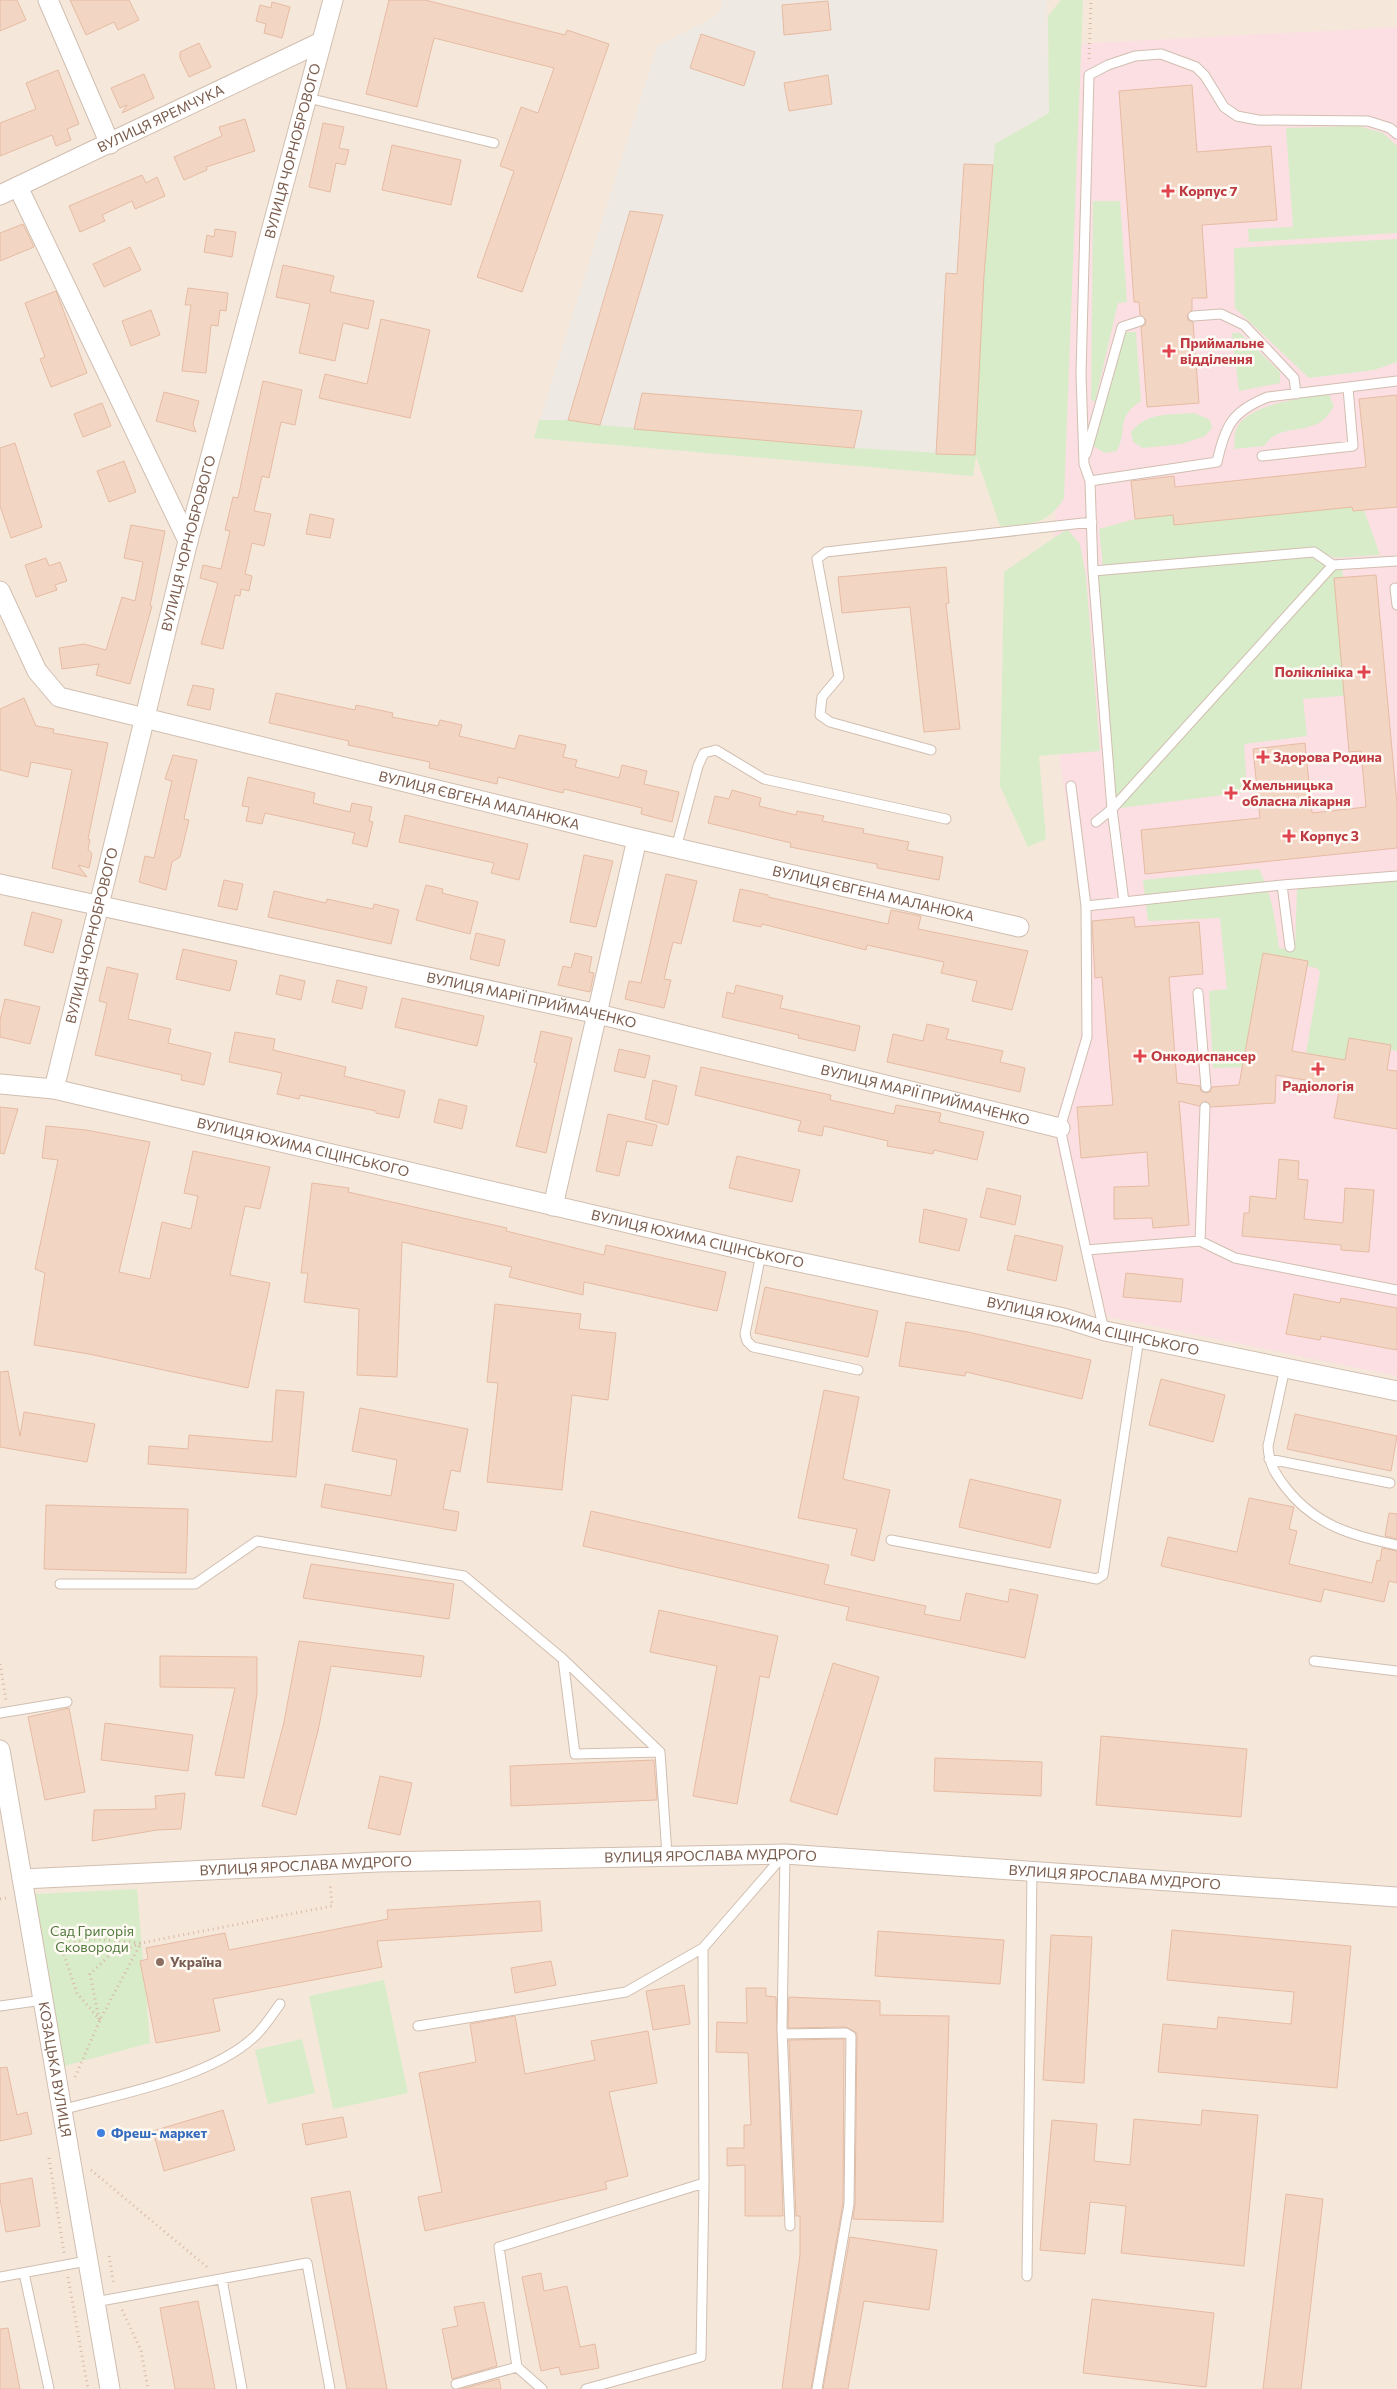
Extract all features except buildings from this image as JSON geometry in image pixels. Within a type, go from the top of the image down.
[{"type":"street","points":[[48,0],[110,144]]},
{"type":"street","name":"ВУЛИЦЯ ЧОРНОБРОВОГО","points":[[54,1089],[188,541],[333,0]]},
{"type":"street","name":"ВУЛИЦЯ ЯРЕМЧУКА","points":[[0,195],[321,42]]},
{"type":"street","points":[[18,187],[188,541]]},
{"type":"street","name":"ВУЛИЦЯ ЄВГЕНА МАЛАНЮКА","points":[[0,591],[37,671],[58,697],[90,707],[145,717],[637,839],[1019,927]]},
{"type":"street","points":[[553,1206],[637,839]]},
{"type":"street","name":"ВУЛИЦЯ МАРІЇ ПРИЙМАЧЕНКО","points":[[0,884],[598,1014],[1060,1128]]},
{"type":"street","name":"ВУЛИЦЯ ЮХИМА СІЦІНСЬКОГО","points":[[0,1084],[54,1089],[761,1254],[1064,1318],[1104,1331],[1397,1391]]},
{"type":"street","name":"КОЗАЦЬКА ВУЛИЦЯ","points":[[0,1750],[110,2389]]},
{"type":"street","name":"ВУЛИЦЯ ЯРОСЛАВА МУДРОГО","points":[[22,1879],[328,1864],[667,1855],[785,1854],[1397,1897]]},
{"type":"lane","points":[[1124,902],[1112,809],[1093,571],[1090,481],[1084,464],[1081,374],[1089,75],[1108,65],[1135,56],[1161,54],[1196,67],[1205,76],[1224,107],[1237,116],[1258,120],[1368,121],[1390,128],[1397,134]]},
{"type":"lane","points":[[308,98],[494,143]]},
{"type":"lane","points":[[1193,316],[1221,314],[1244,325],[1294,378],[1296,394]]},
{"type":"lane","points":[[1084,464],[1122,327],[1140,321]]},
{"type":"lane","points":[[1090,481],[1217,462],[1223,438],[1233,418],[1256,402],[1268,397],[1397,381]]},
{"type":"lane","points":[[1262,456],[1353,446],[1348,388]]},
{"type":"lane","points":[[931,750],[830,722],[820,716],[822,697],[839,677],[817,559],[826,552],[1092,522]]},
{"type":"lane","points":[[1093,571],[1314,552],[1333,565],[1397,561]]},
{"type":"lane","points":[[1096,822],[1112,809],[1333,565]]},
{"type":"lane","points":[[1395,588],[1397,604]]},
{"type":"lane","points":[[676,848],[698,766],[704,753],[716,750],[764,779],[946,819]]},
{"type":"lane","points":[[1071,786],[1086,906],[1087,1037],[1060,1128],[1104,1331]]},
{"type":"lane","points":[[1086,906],[1282,885],[1397,876]]},
{"type":"lane","points":[[1282,885],[1290,947]]},
{"type":"lane","points":[[1198,993],[1206,1087]]},
{"type":"lane","points":[[1200,1241],[1204,1107]]},
{"type":"lane","points":[[1086,1250],[1200,1241],[1235,1258],[1397,1290]]},
{"type":"lane","points":[[761,1254],[745,1334],[747,1341],[753,1347],[858,1370]]},
{"type":"lane","points":[[890,1540],[1097,1579],[1103,1575],[1139,1338]]},
{"type":"lane","points":[[1285,1368],[1268,1446],[1269,1459],[1274,1472],[1291,1495],[1313,1517],[1350,1533],[1397,1544]]},
{"type":"lane","points":[[1269,1459],[1390,1483]]},
{"type":"lane","points":[[60,1584],[195,1584],[257,1541],[464,1576],[563,1660],[660,1752],[667,1855]]},
{"type":"lane","points":[[563,1660],[574,1754],[660,1752]]},
{"type":"lane","points":[[1314,1661],[1397,1671]]},
{"type":"lane","points":[[0,1713],[67,1702]]},
{"type":"lane","points":[[418,2026],[626,1992],[703,1948],[785,1854]]},
{"type":"lane","points":[[785,1854],[782,2029],[790,2226]]},
{"type":"lane","points":[[1027,2276],[1032,1870]]},
{"type":"lane","points":[[586,2389],[701,2357],[704,2183],[703,1948]]},
{"type":"lane","points":[[0,2006],[43,2000]]},
{"type":"lane","points":[[61,2110],[161,2084],[219,2060],[254,2038],[280,2004]]},
{"type":"lane","points":[[782,2029],[784,2034],[846,2033],[851,2036],[849,2204],[817,2389]]},
{"type":"lane","points":[[542,2389],[517,2367],[499,2247],[704,2183]]},
{"type":"lane","points":[[0,2276],[87,2261]]},
{"type":"lane","points":[[94,2302],[307,2263],[330,2389]]},
{"type":"lane","points":[[24,2273],[49,2389]]},
{"type":"lane","points":[[222,2279],[242,2389]]},
{"type":"lane","points":[[456,2384],[517,2367]]},
{"type":"path","points":[[1089,75],[1091,0]]},
{"type":"path","points":[[100,2020],[90,1974],[108,1957],[141,1943],[332,1906],[328,1864]]},
{"type":"path","points":[[100,2020],[77,1993],[62,1952],[71,1942],[96,1939],[141,1943]]},
{"type":"path","points":[[75,2078],[100,2020],[141,1943]]},
{"type":"path","points":[[69,2156],[92,2171],[222,2279]]},
{"type":"shaded area","points":[[0,0],[1397,0],[1397,2389],[0,2389]]},
{"type":"shaded area","points":[[723,0],[1047,0],[1049,113],[995,144],[973,476],[534,438],[657,46],[718,15]]},
{"type":"shaded area","name":"Хмельницька обласна лікарня","points":[[1397,27],[1397,1376],[1095,1314],[1053,1130],[1082,1030],[1081,907],[1048,678],[1076,44]]},
{"type":"green space","points":[[1061,0],[1083,0],[1064,498],[1051,514],[1029,524],[1000,526],[976,456],[973,476],[534,438],[539,420],[568,420],[600,425],[854,448],[975,455],[984,275],[995,144],[1049,113],[1048,16]]},
{"type":"green space","points":[[1358,126],[1383,133],[1397,146],[1397,233],[1249,242],[1248,229],[1293,227],[1286,128]]},
{"type":"green space","points":[[1093,201],[1120,201],[1127,302],[1118,303],[1095,402],[1091,400]]},
{"type":"green space","points":[[1397,239],[1397,362],[1374,370],[1309,378],[1235,308],[1234,248]]},
{"type":"green space","points":[[1120,332],[1136,332],[1141,401],[1133,407],[1125,418],[1117,451],[1105,453],[1095,447],[1090,440]]},
{"type":"green space","points":[[1232,333],[1240,333],[1280,372],[1280,383],[1239,391]]},
{"type":"green space","points":[[1316,395],[1329,395],[1334,406],[1318,424],[1275,435],[1264,446],[1234,449],[1236,430],[1249,415],[1271,405]]},
{"type":"green space","points":[[1194,413],[1210,420],[1212,428],[1205,436],[1182,444],[1143,448],[1133,442],[1131,432],[1144,421],[1159,416]]},
{"type":"green space","points":[[1352,507],[1353,511],[1364,510],[1380,555],[1335,558],[1311,548],[1103,568],[1099,529],[1135,519],[1173,515],[1175,525]]},
{"type":"green space","points":[[1067,529],[1080,544],[1086,577],[1100,751],[1039,756],[1046,839],[1028,847],[1000,786],[1004,572]]},
{"type":"green space","points":[[1314,552],[1342,565],[1353,695],[1303,699],[1307,736],[1244,744],[1247,792],[1112,809],[1093,571]]},
{"type":"green space","points":[[1259,869],[1270,898],[1279,948],[1295,950],[1297,888],[1397,880],[1397,1051],[1355,1043],[1350,1066],[1305,1059],[1320,972],[1317,968],[1272,960],[1248,1067],[1213,1068],[1209,991],[1227,989],[1220,918],[1148,921],[1143,880]]},
{"type":"green space","name":"Сад Григорія Сковороди","points":[[137,1889],[150,2043],[64,2066],[35,1894]]},
{"type":"green space","points":[[384,1980],[408,2093],[333,2109],[309,1996]]},
{"type":"green space","points":[[302,2039],[315,2093],[268,2104],[255,2050]]},
{"type":"place","name":"Корпус 7","points":[[1168,191]]},
{"type":"place","name":"Приймальне відділення","points":[[1169,351]]},
{"type":"place","name":"Поліклініка","points":[[1364,672]]},
{"type":"place","name":"Здорова Родина","points":[[1263,757]]},
{"type":"place","name":"Хмельницька обласна лікарня","points":[[1231,793]]},
{"type":"place","name":"Корпус 3","points":[[1289,836]]},
{"type":"place","name":"Онкодиспансер","points":[[1140,1056]]},
{"type":"place","name":"Радіологія","points":[[1318,1069]]},
{"type":"place","name":"Україна","points":[[160,1962]]},
{"type":"place","name":"Фреш- маркет","points":[[101,2133]]}]
